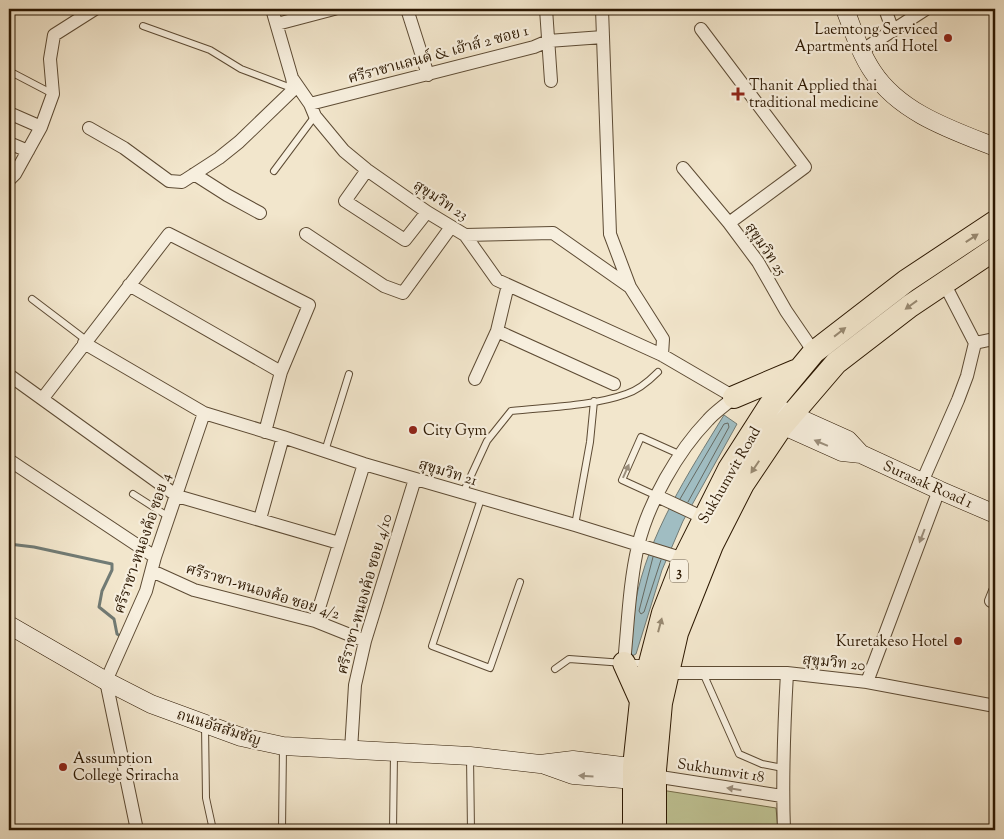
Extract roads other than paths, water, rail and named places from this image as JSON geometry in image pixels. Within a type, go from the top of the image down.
[{"type":"highway","name":"Sukhumvit Road","points":[[655,830],[646,775],[641,701],[677,633],[712,545],[798,370],[814,352],[906,281],[995,222]]},
{"type":"highway","name":"Sukhumvit Road","points":[[634,830],[661,703],[659,668],[663,613],[676,557],[697,515],[730,469],[777,416],[836,362],[910,306],[995,249]]},
{"type":"highway","points":[[734,397],[798,370]]},
{"type":"highway","points":[[624,663],[641,701]]},
{"type":"main road","points":[[845,9],[861,51],[873,73],[892,94],[911,109],[995,147]]},
{"type":"main road","name":"Surasak Road 1","points":[[777,416],[842,452],[861,454],[995,514]]},
{"type":"main road","name":"ถนนอัสสัมชัญ","points":[[9,625],[106,681],[151,704],[241,737],[282,746],[470,756],[540,764],[573,776],[646,775]]},
{"type":"street","points":[[9,180],[15,174],[41,127],[53,94],[50,59],[54,36],[95,9]]},
{"type":"street","name":"สุขุมวิท 23","points":[[272,9],[293,84],[344,151],[367,170],[427,212],[465,234],[496,280],[662,355],[734,397]]},
{"type":"street","points":[[277,24],[334,9]]},
{"type":"street","points":[[407,9],[428,75]]},
{"type":"street","points":[[546,9],[551,81]]},
{"type":"street","points":[[602,9],[610,234],[630,287],[663,338],[662,355]]},
{"type":"street","points":[[886,9],[893,31]]},
{"type":"street","points":[[861,51],[926,9]]},
{"type":"street","points":[[701,29],[805,167],[729,223]]},
{"type":"street","name":"ศรีราชาแลนด์ & เฮ้าส์ 2 ซอย 1","points":[[313,110],[428,75],[534,47],[548,40],[603,37]]},
{"type":"street","points":[[89,128],[124,148],[169,181],[182,182],[239,142],[293,84]]},
{"type":"street","points":[[9,113],[41,127]]},
{"type":"street","points":[[9,143],[28,151]]},
{"type":"street","name":"สุขุมวิท 25","points":[[684,168],[758,262],[786,311],[814,352]]},
{"type":"street","points":[[367,170],[345,201],[405,240],[427,212]]},
{"type":"street","points":[[194,174],[260,213]]},
{"type":"street","points":[[306,234],[384,286],[403,293],[451,227]]},
{"type":"street","points":[[465,234],[553,233],[630,287]]},
{"type":"street","points":[[43,398],[169,234],[309,305],[281,372],[265,432]]},
{"type":"street","points":[[922,482],[958,400],[967,376],[975,342],[944,283]]},
{"type":"street","points":[[129,285],[281,372]]},
{"type":"street","points":[[475,379],[497,331],[508,285]]},
{"type":"street","points":[[497,331],[614,384]]},
{"type":"street","points":[[975,342],[995,341]]},
{"type":"street","name":"สุขุมวิท 21","points":[[85,342],[204,414],[676,557]]},
{"type":"street","points":[[9,374],[177,496],[339,543]]},
{"type":"street","points":[[624,663],[634,575],[681,455],[709,419],[734,397]]},
{"type":"street","name":"ศรีราชา-หนองค้อ ซอย 4","points":[[106,681],[146,591],[155,557],[204,414]]},
{"type":"street","points":[[260,519],[283,437]]},
{"type":"street","points":[[9,460],[155,557]]},
{"type":"street","points":[[315,621],[364,464]]},
{"type":"street","name":"ศรีราชา-หนองค้อ ซอย 4/10","points":[[351,750],[355,685],[365,640],[415,479]]},
{"type":"street","points":[[867,682],[939,490]]},
{"type":"street","points":[[663,499],[697,515]]},
{"type":"street","name":"ศรีราชา-หนองค้อ ซอย 4/2","points":[[152,571],[194,590],[315,621],[365,640]]},
{"type":"street","name":"สุขุมวิท 20","points":[[659,668],[703,673],[787,673],[867,682],[995,706]]},
{"type":"street","points":[[784,830],[782,796],[787,673]]},
{"type":"street","points":[[106,681],[137,830]]},
{"type":"street","name":"Sukhumvit 18","points":[[646,775],[782,796]]},
{"type":"lane","points":[[142,26],[210,50],[241,69],[293,84]]},
{"type":"lane","points":[[9,70],[53,94]]},
{"type":"lane","points":[[274,171],[313,110]]},
{"type":"lane","points":[[32,299],[85,342]]},
{"type":"lane","points":[[463,493],[487,441],[511,411],[594,402],[626,394],[638,388],[658,372]]},
{"type":"lane","points":[[325,451],[349,374]]},
{"type":"lane","points":[[575,525],[590,442],[594,402]]},
{"type":"lane","points":[[663,499],[622,480],[641,437],[681,455]]},
{"type":"lane","points":[[133,494],[169,517]]},
{"type":"lane","points":[[481,499],[432,646],[490,668],[520,582]]},
{"type":"lane","points":[[556,668],[569,659],[659,668]]},
{"type":"lane","points":[[703,673],[739,754],[762,764],[783,768]]},
{"type":"lane","points":[[205,724],[206,798],[213,830]]},
{"type":"lane","points":[[282,746],[282,830]]},
{"type":"lane","points":[[393,830],[394,753]]},
{"type":"lane","points":[[470,756],[470,830]]},
{"type":"water","points":[[724,415],[737,424],[683,521],[662,570],[636,654],[632,656],[633,616],[641,578],[649,553],[683,482]]},
{"type":"waterway","points":[[9,544],[34,547],[112,564],[112,570],[102,591],[99,607],[114,619],[117,634],[122,637]]},
{"type":"place","name":"Laemtong Serviced Apartments and Hotel","points":[[948,38]]},
{"type":"place","name":"Thanit Applied thai traditional medicine","points":[[738,94]]},
{"type":"place","name":"City Gym","points":[[413,430]]},
{"type":"place","name":"Kuretakeso Hotel","points":[[958,641]]},
{"type":"place","name":"Assumption College Sriracha","points":[[63,767]]}]
